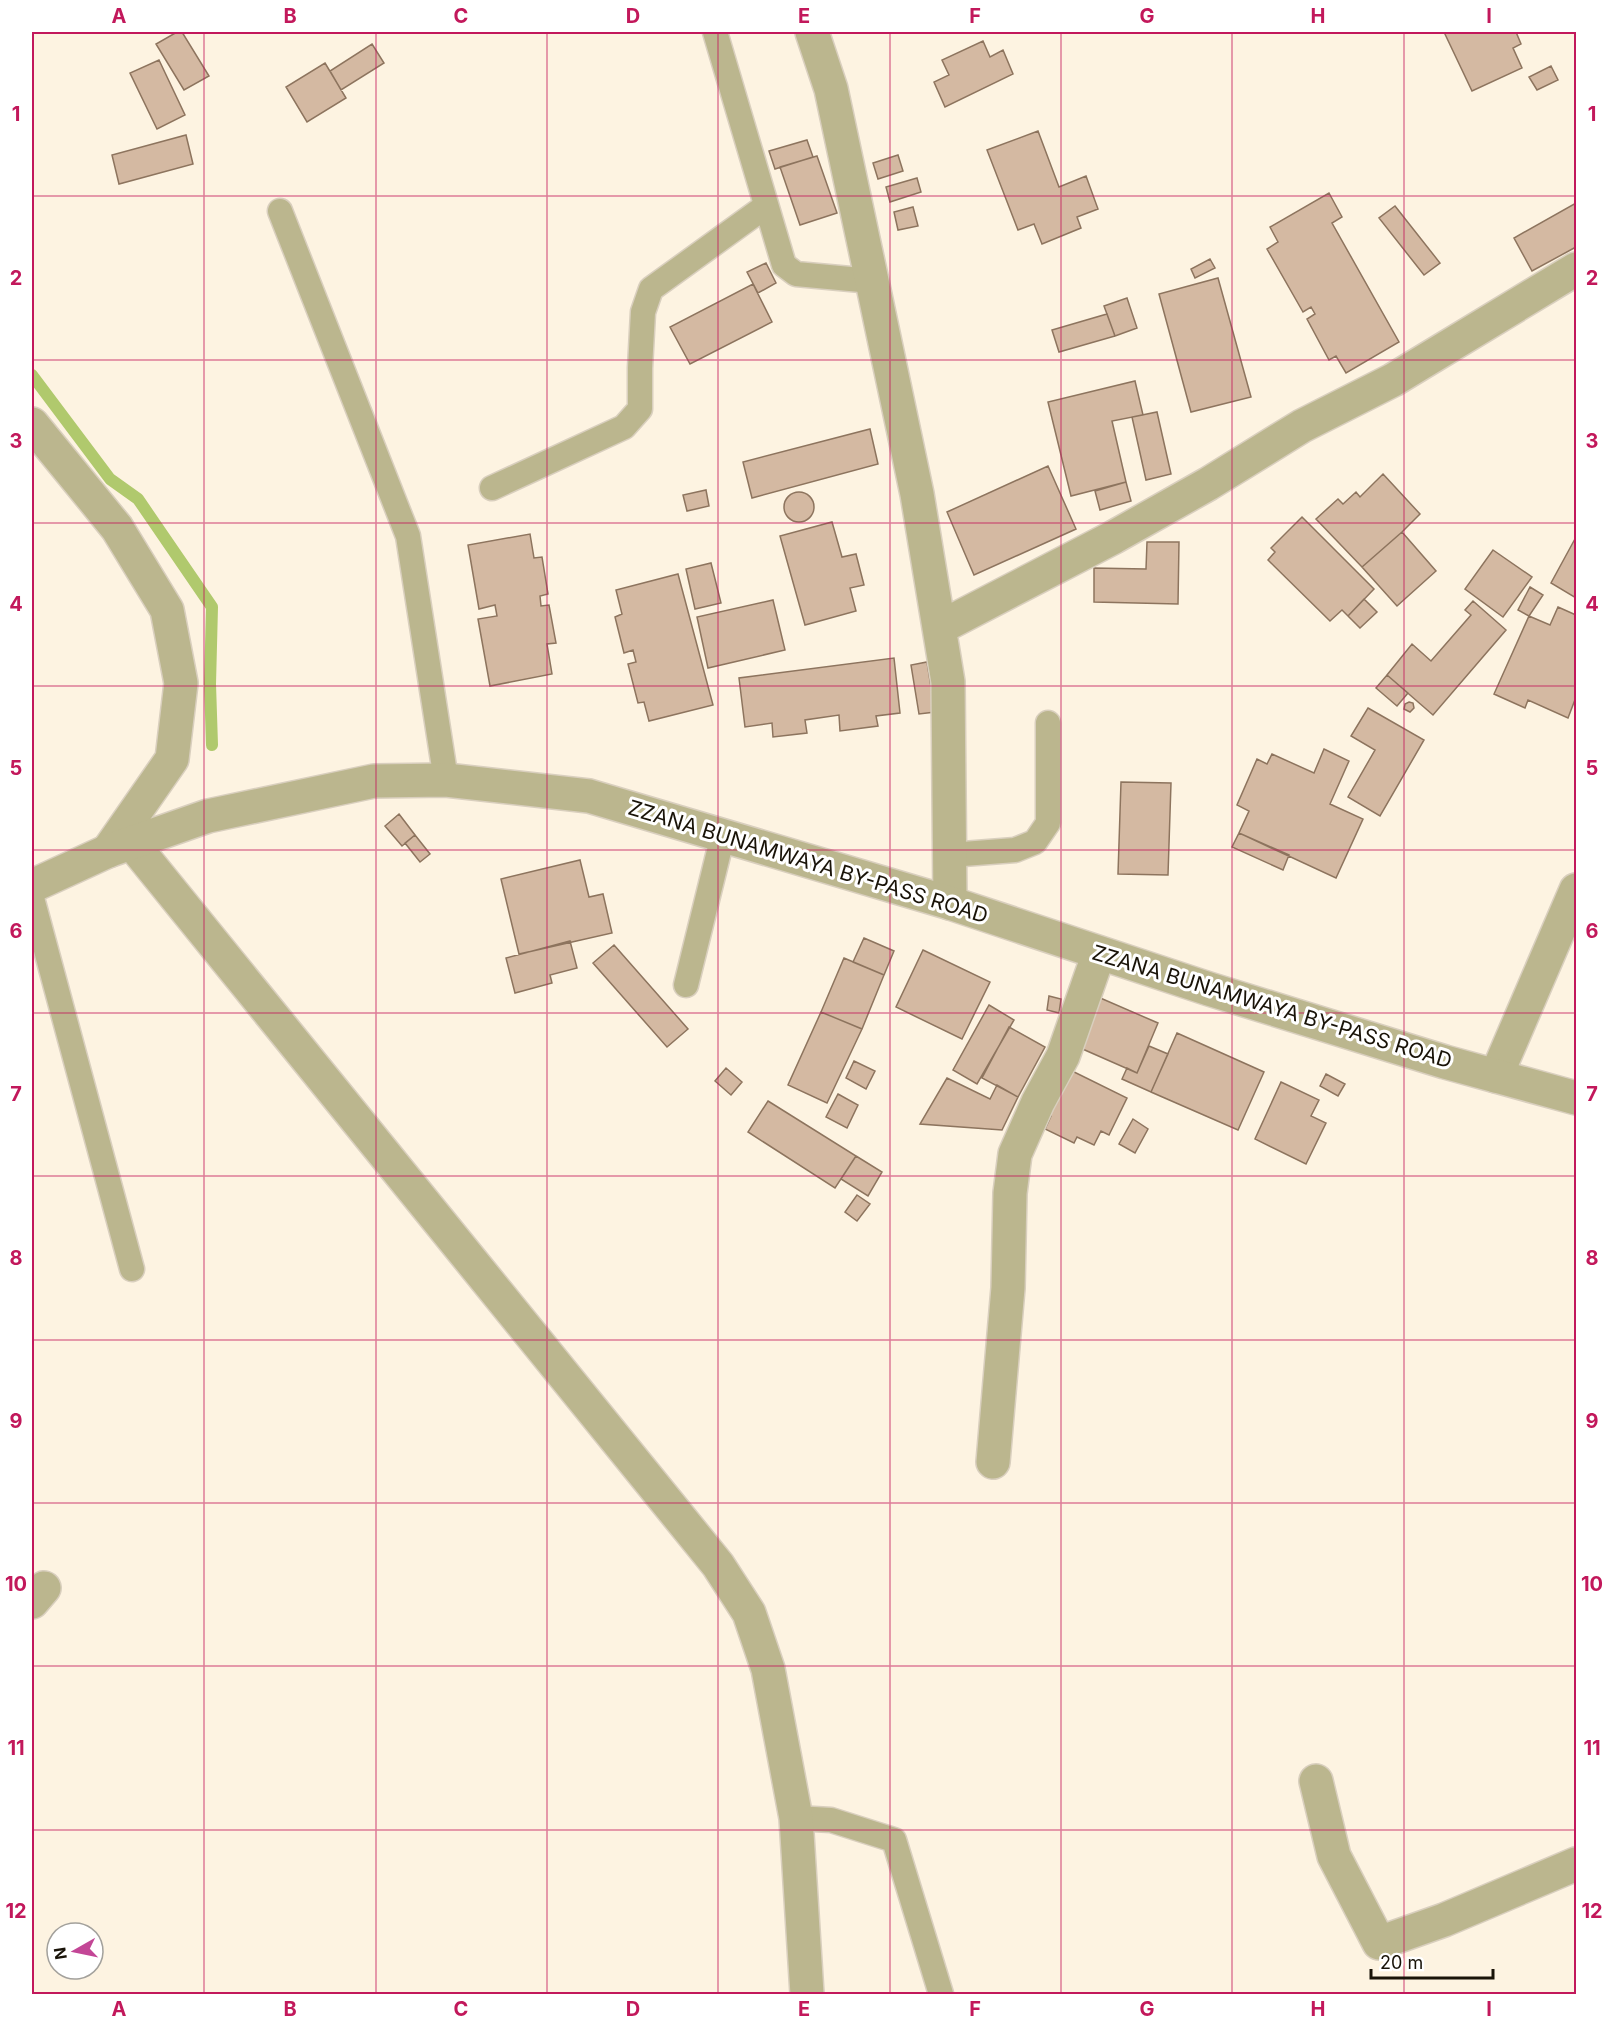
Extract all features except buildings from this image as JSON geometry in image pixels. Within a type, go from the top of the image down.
[{"type":"street","points":[[812,32],[831,89],[917,494],[948,682],[950,903]]},
{"type":"street","points":[[939,628],[1114,537],[1208,484],[1302,426],[1393,380],[1576,269]]},
{"type":"street","points":[[32,424],[117,528],[167,610],[181,683],[172,759],[120,847],[718,1565],[749,1613],[768,1670],[796,1818],[807,1995]]},
{"type":"street","name":"ZZANA BUNAMWAYA BY-PASS ROAD","points":[[32,886],[120,847],[208,816],[374,781],[446,780],[589,796],[950,903],[1209,989],[1576,1098]]},
{"type":"street","points":[[1496,1076],[1576,890]]},
{"type":"street","points":[[993,1462],[1008,1288],[1010,1193],[1015,1154],[1038,1102],[1063,1056],[1099,953]]},
{"type":"street","points":[[1316,1781],[1334,1856],[1379,1943],[1444,1920],[1576,1864]]},
{"type":"lane","points":[[715,32],[784,265],[796,274],[872,281]]},
{"type":"lane","points":[[492,488],[624,427],[640,409],[643,312],[651,289],[766,207]]},
{"type":"lane","points":[[280,212],[408,536],[446,780]]},
{"type":"lane","points":[[950,855],[1015,850],[1035,842],[1048,823],[1048,723]]},
{"type":"lane","points":[[686,985],[723,835]]},
{"type":"lane","points":[[32,898],[132,1269]]},
{"type":"lane","points":[[796,1818],[831,1820],[894,1840],[941,1995]]},
{"type":"waterway","points":[[32,375],[110,479],[138,499],[212,607],[210,684],[212,745]]}]
